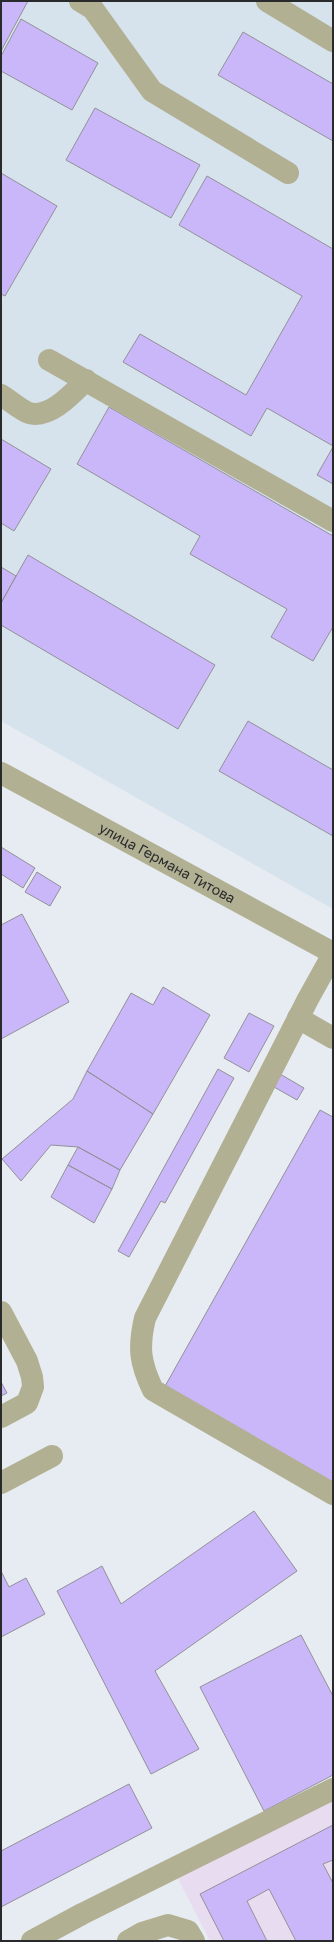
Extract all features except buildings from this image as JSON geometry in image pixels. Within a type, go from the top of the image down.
[{"type":"street","points":[[80,1],[93,9],[152,91],[288,173]]},
{"type":"street","points":[[268,1],[333,41]]},
{"type":"street","points":[[49,360],[333,521]]},
{"type":"street","points":[[1,395],[29,413],[44,413],[68,399],[86,380]]},
{"type":"street","name":"улица Германа Титова","points":[[1,774],[333,954]]},
{"type":"street","points":[[333,954],[298,1018],[145,1318],[140,1339],[143,1369],[153,1390],[333,1494]]},
{"type":"street","points":[[298,1018],[333,1038]]},
{"type":"street","points":[[1,1312],[27,1361],[33,1387],[27,1403],[1,1417]]},
{"type":"street","points":[[1,1483],[52,1456]]},
{"type":"street","points":[[32,1941],[333,1789]]},
{"type":"street","points":[[128,1941],[142,1934],[168,1925],[188,1931],[194,1941]]},
{"type":"shaded area","points":[[1,1],[333,1],[333,909],[1,721]]},
{"type":"shaded area","points":[[333,1792],[333,1941],[210,1941],[175,1873]]}]
